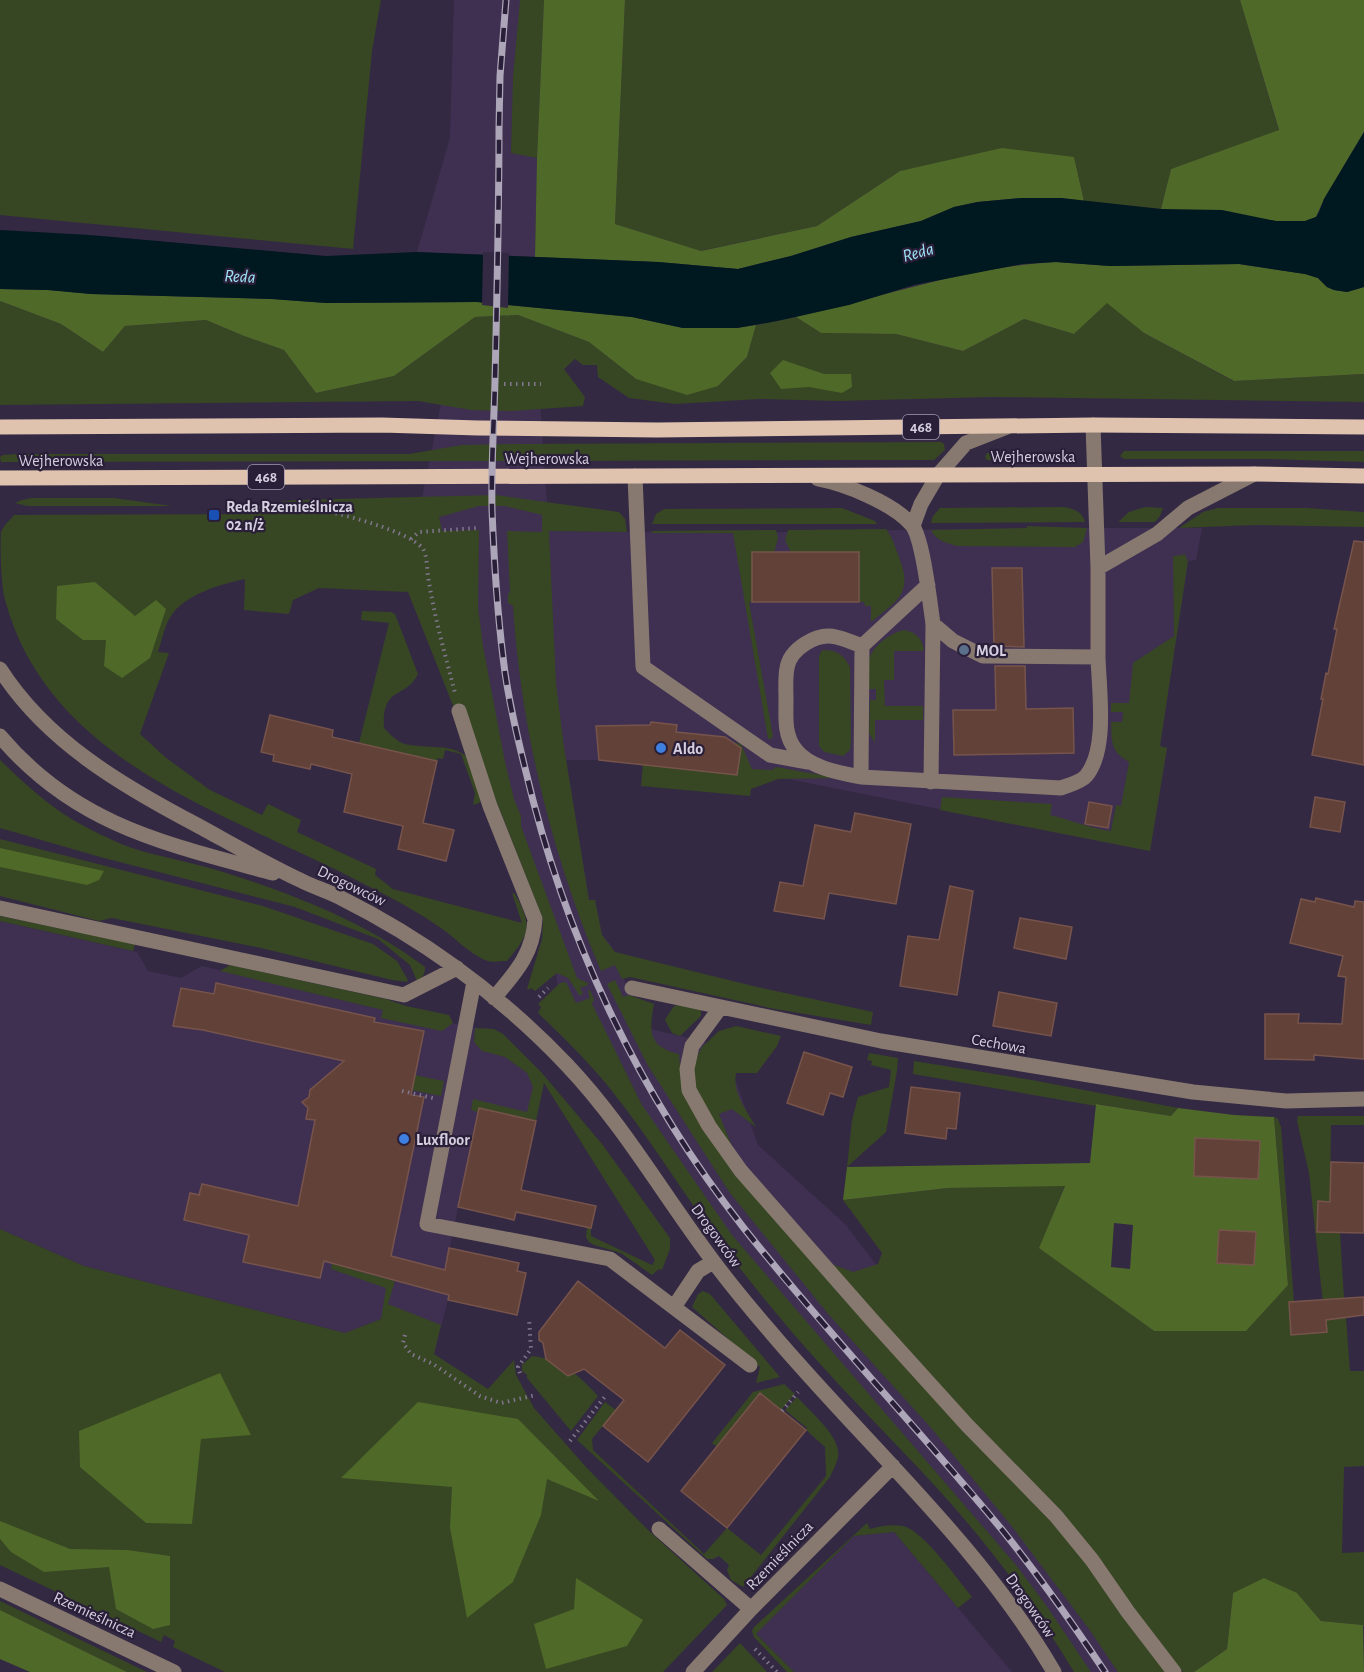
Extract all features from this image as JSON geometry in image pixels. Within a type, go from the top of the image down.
[{"type":"main road","name":"Wejherowska","points":[[0,427],[381,425],[669,430],[1093,425],[1364,427]]},
{"type":"main road","name":"Wejherowska","points":[[0,478],[1095,474],[1364,476]]},
{"type":"street","name":"Wejherowska","points":[[1093,425],[1095,474]]},
{"type":"street","points":[[913,526],[921,504],[938,475],[966,443],[1010,426]]},
{"type":"street","points":[[862,646],[834,636],[818,638],[804,644],[793,655],[786,667],[786,734],[796,751],[813,762],[838,773],[861,777],[931,782],[1061,788],[1085,778],[1097,759],[1100,740],[1095,474]]},
{"type":"street","points":[[1098,568],[1157,534],[1188,508],[1254,474]]},
{"type":"street","points":[[635,476],[643,667],[770,755],[813,762]]},
{"type":"street","points":[[805,476],[838,483],[855,490],[889,508],[913,526],[924,561],[933,624],[931,782]]},
{"type":"street","points":[[861,777],[862,646],[928,585]]},
{"type":"street","points":[[933,624],[953,641],[983,656],[1098,657]]},
{"type":"street","name":"Drogowców","points":[[0,669],[23,702],[78,754],[132,790],[300,880],[340,897],[397,928],[457,968],[520,1018],[569,1066],[622,1132],[713,1262],[821,1390],[893,1466],[971,1554],[1016,1613],[1054,1672]]},
{"type":"street","points":[[459,711],[490,806],[535,919],[534,935],[522,964],[494,998]]},
{"type":"street","name":"Drogowców","points":[[0,736],[20,760],[62,794],[105,820],[147,837],[300,880]]},
{"type":"street","points":[[0,908],[404,995],[457,968]]},
{"type":"street","points":[[474,982],[427,1224],[610,1259],[750,1365]]},
{"type":"street","name":"Cechowa","points":[[632,988],[881,1041],[1193,1092],[1286,1101],[1364,1099]]},
{"type":"street","points":[[720,1008],[692,1046],[687,1069],[689,1090],[709,1126],[741,1171],[865,1312],[967,1425],[1056,1516],[1092,1560],[1174,1672]]},
{"type":"street","points":[[674,1307],[698,1271],[713,1262]]},
{"type":"street","name":"Rzemieślnicza","points":[[693,1672],[751,1609],[893,1466]]},
{"type":"street","points":[[659,1529],[751,1609]]},
{"type":"street","name":"Rzemieślnicza","points":[[0,1589],[174,1672]]},
{"type":"path","points":[[504,384],[541,384]]},
{"type":"path","points":[[253,510],[290,505],[322,510],[411,539],[424,551],[433,611],[459,711]]},
{"type":"path","points":[[411,539],[419,532],[478,528]]},
{"type":"path","points":[[539,997],[548,988]]},
{"type":"path","points":[[402,1091],[451,1101]]},
{"type":"path","points":[[520,1373],[518,1367],[531,1349],[529,1318]]},
{"type":"path","points":[[405,1335],[403,1343],[411,1354],[433,1364],[480,1396],[501,1403],[536,1395]]},
{"type":"path","points":[[782,1411],[798,1392]]},
{"type":"path","points":[[570,1441],[607,1394]]},
{"type":"path","points":[[755,1649],[777,1672]]},
{"type":"shaded area","points":[[454,0],[544,0],[535,257],[417,252],[450,138]]},
{"type":"shaded area","points":[[445,384],[539,388],[549,531],[733,533],[1027,528],[1202,528],[1196,560],[1188,561],[1160,746],[1167,748],[1150,851],[773,776],[737,775],[599,760],[566,760],[589,900],[595,900],[602,935],[610,944],[643,1027],[724,1047],[758,1145],[845,1224],[1035,1472],[1154,1672],[1087,1672],[1019,1573],[811,1346],[560,1007],[550,922],[422,498]]},
{"type":"shaded area","points":[[0,921],[137,952],[148,971],[181,978],[202,966],[383,1010],[482,1029],[543,1082],[536,1121],[508,1115],[486,1213],[458,1208],[445,1270],[455,1272],[434,1354],[381,1319],[345,1333],[84,1266],[0,1229]]},
{"type":"shaded area","points":[[894,1532],[1012,1672],[794,1672],[756,1634],[854,1536]]},
{"type":"green space","points":[[0,0],[381,0],[372,51],[353,249],[0,215]]},
{"type":"green space","points":[[520,0],[544,0],[537,158],[511,153],[513,77]]},
{"type":"green space","points":[[544,0],[625,0],[615,224],[701,251],[817,226],[900,171],[1002,148],[1074,157],[1084,201],[1061,198],[1022,198],[977,202],[954,207],[921,221],[851,237],[791,256],[738,269],[658,262],[535,257]]},
{"type":"green space","points":[[625,0],[1240,0],[1279,131],[1171,169],[1161,209],[1084,201],[1074,157],[900,171],[817,226],[700,251],[615,224]]},
{"type":"green space","points":[[1240,0],[1364,0],[1364,132],[1324,199],[1316,217],[1305,221],[1276,221],[1161,209],[1171,169],[1279,130]]},
{"type":"green space","points":[[1056,262],[1110,266],[1239,264],[1305,274],[1318,278],[1334,290],[1347,292],[1364,287],[1364,374],[1234,381],[1144,333],[1107,303],[1074,334],[1024,319],[963,351],[896,334],[821,333],[796,317],[958,276]]},
{"type":"green space","points":[[0,289],[326,303],[477,302],[632,317],[683,328],[737,328],[756,325],[747,357],[718,386],[687,395],[636,379],[589,342],[518,315],[475,317],[394,376],[316,393],[284,350],[206,320],[125,326],[103,352],[61,324],[0,301]]},
{"type":"green space","points":[[0,301],[61,324],[103,352],[125,326],[206,320],[284,350],[316,393],[394,376],[475,317],[518,315],[589,342],[636,379],[718,386],[747,357],[756,325],[796,317],[821,333],[896,334],[963,351],[1024,319],[1074,334],[1107,302],[1144,333],[1233,381],[1364,374],[1364,402],[992,397],[838,401],[760,399],[675,404],[629,398],[598,377],[597,365],[583,365],[575,359],[564,369],[585,397],[583,406],[513,411],[471,410],[418,401],[0,405]]},
{"type":"green space","points":[[783,360],[824,374],[851,374],[852,387],[842,393],[809,387],[781,389],[770,373]]},
{"type":"green space","points":[[941,442],[945,450],[934,460],[1,462],[0,457],[18,454],[409,454],[462,445],[516,444]]},
{"type":"green space","points":[[1124,451],[1364,451],[1364,462],[1269,459],[1124,459],[1120,456]]},
{"type":"green space","points":[[1063,452],[1070,457],[1067,460],[987,460],[985,457],[987,453]]},
{"type":"green space","points":[[496,495],[619,512],[625,519],[627,532],[549,531],[556,683],[564,747],[589,900],[595,900],[602,935],[615,952],[757,987],[873,1012],[871,1025],[775,1009],[630,977],[622,979],[615,965],[601,971],[568,883],[542,792],[523,700],[513,606],[508,603],[510,592],[507,531],[542,532],[542,515],[505,506],[479,506],[439,517],[442,531],[479,530],[478,607],[505,762],[514,799],[521,816],[521,826],[577,978],[588,983],[580,988],[583,994],[580,996],[568,978],[557,973],[535,991],[531,988],[527,989],[542,939],[543,919],[495,798],[454,708],[408,592],[319,588],[293,600],[289,614],[244,610],[245,579],[214,587],[194,596],[177,609],[167,625],[158,652],[169,653],[140,734],[165,757],[210,790],[262,815],[268,804],[301,820],[297,832],[376,869],[375,875],[393,889],[522,923],[512,893],[515,894],[525,914],[526,929],[520,943],[507,961],[487,961],[479,957],[441,928],[406,906],[318,861],[207,809],[154,779],[105,745],[62,705],[28,657],[5,600],[1,566],[1,532],[14,515],[253,514],[254,505],[295,500]]},
{"type":"green space","points":[[32,498],[114,498],[172,506],[27,506],[15,503]]},
{"type":"green space","points":[[1064,507],[1077,511],[1085,522],[931,523],[933,516],[940,508]]},
{"type":"green space","points":[[1145,507],[1163,508],[1155,522],[1118,522],[1129,512]]},
{"type":"green space","points":[[842,508],[875,521],[877,524],[652,524],[656,514],[664,509]]},
{"type":"green space","points":[[1218,508],[1307,508],[1364,512],[1364,527],[1255,525],[1179,528],[1203,512]]},
{"type":"green space","points":[[1027,526],[1087,528],[1083,542],[1075,547],[957,546],[939,539],[931,530],[1027,528]]},
{"type":"green space","points":[[886,529],[904,572],[903,589],[895,603],[871,622],[871,606],[865,606],[864,602],[859,602],[791,553],[785,540],[788,530]]},
{"type":"green space","points":[[776,530],[778,538],[774,553],[752,553],[752,602],[749,602],[773,736],[768,739],[733,533],[653,533],[651,531]]},
{"type":"green space","points":[[1184,553],[1188,561],[1160,746],[1167,748],[1150,851],[940,810],[942,797],[1052,804],[1050,815],[1111,831],[1116,805],[1121,806],[1129,762],[1118,754],[1113,745],[1111,722],[1122,722],[1123,712],[1111,712],[1111,703],[1129,703],[1133,663],[1174,636],[1173,556]]},
{"type":"green space","points":[[95,582],[135,616],[156,600],[166,609],[150,658],[122,678],[104,666],[106,640],[83,640],[56,619],[57,586]]},
{"type":"green space","points":[[362,611],[395,614],[418,674],[413,682],[390,699],[384,714],[384,728],[402,743],[451,749],[466,756],[481,800],[479,803],[473,805],[475,793],[461,754],[445,750],[443,759],[438,758],[437,761],[359,743],[389,623],[361,620]]},
{"type":"green space","points":[[904,630],[918,636],[924,651],[894,651],[894,680],[884,680],[885,706],[923,706],[923,720],[875,720],[875,743],[869,733],[870,700],[876,700],[876,689],[869,689],[869,660],[882,641]]},
{"type":"green space","points":[[822,650],[839,654],[850,667],[851,744],[850,750],[843,756],[824,752],[819,746],[819,656]]},
{"type":"green space","points":[[732,742],[741,744],[752,769],[772,770],[776,767],[838,778],[778,779],[751,789],[750,796],[641,786],[643,763],[737,775],[741,748]]},
{"type":"green space","points":[[0,760],[51,805],[70,818],[117,842],[220,871],[327,910],[402,951],[425,967],[425,972],[417,981],[410,965],[378,939],[295,907],[100,857],[0,828]]},
{"type":"green space","points":[[0,839],[263,906],[373,944],[397,961],[408,980],[407,982],[392,980],[261,948],[112,918],[99,921],[0,896]]},
{"type":"green space","points":[[0,848],[104,871],[99,880],[87,885],[0,867]]},
{"type":"green space","points":[[0,916],[135,944],[133,951],[0,921]]},
{"type":"green space","points":[[230,965],[449,1015],[453,1023],[442,1031],[381,1018],[383,1010],[220,971]]},
{"type":"green space","points":[[615,980],[623,997],[629,995],[654,1004],[651,1022],[653,1037],[661,1047],[679,1054],[681,1079],[688,1099],[1087,1562],[1166,1672],[1118,1672],[1089,1629],[1014,1529],[932,1429],[829,1315],[730,1193],[647,1064],[607,984]]},
{"type":"green space","points":[[566,982],[576,1003],[590,998],[588,991],[590,990],[594,999],[592,1004],[642,1105],[732,1235],[1016,1565],[1091,1672],[1074,1672],[1027,1599],[974,1531],[936,1487],[826,1371],[778,1315],[715,1235],[615,1095],[588,1063],[538,1013],[541,1007],[538,1004],[560,983]]},
{"type":"green space","points":[[688,1004],[701,1008],[701,1016],[680,1036],[672,1033],[665,1020],[674,1006]]},
{"type":"green space","points":[[736,1026],[781,1036],[777,1046],[757,1073],[736,1073],[738,1094],[756,1127],[732,1109],[719,1114],[736,1156],[693,1084],[694,1062],[702,1047],[719,1031]]},
{"type":"green space","points":[[475,1028],[494,1029],[503,1034],[542,1073],[602,1144],[670,1238],[670,1249],[662,1270],[659,1269],[652,1275],[621,1253],[589,1242],[586,1237],[587,1227],[591,1228],[591,1236],[652,1265],[655,1260],[544,1083],[536,1121],[479,1108],[478,1112],[471,1110],[473,1099],[527,1112],[533,1087],[527,1073],[505,1057],[482,1051],[474,1042]]},
{"type":"green space","points":[[869,1053],[898,1058],[886,1132],[847,1167],[852,1120],[858,1097],[889,1087],[891,1070],[871,1065],[872,1061],[867,1060]]},
{"type":"green space","points":[[914,1061],[1032,1080],[1178,1108],[1171,1116],[1097,1104],[1096,1106],[913,1074]]},
{"type":"green space","points":[[389,1070],[444,1081],[441,1096],[386,1085]]},
{"type":"green space","points":[[1096,1104],[1171,1116],[1178,1108],[1274,1117],[1288,1285],[1246,1331],[1154,1331],[1039,1248],[1065,1186],[948,1188],[843,1200],[847,1167],[1090,1163]],"holes":[[[1114,1223],[1133,1225],[1130,1269],[1111,1267]],[[1219,1230],[1256,1232],[1254,1264],[1217,1263]]]},
{"type":"green space","points":[[1298,1116],[1364,1116],[1364,1125],[1331,1125],[1330,1202],[1318,1202],[1317,1232],[1340,1232],[1344,1298],[1336,1299],[1338,1318],[1346,1317],[1350,1371],[1364,1371],[1364,1466],[1344,1467],[1342,1553],[1364,1552],[1364,1627],[1363,1625],[1321,1621],[1297,1593],[1233,1593],[1227,1649],[1194,1672],[1183,1672],[1157,1644],[982,1432],[829,1263],[853,1272],[878,1264],[882,1253],[843,1200],[948,1188],[1065,1185],[1040,1248],[1154,1331],[1288,1285],[1274,1117],[1278,1119],[1281,1127],[1294,1302],[1289,1302],[1291,1334],[1326,1332],[1309,1173],[1297,1121]]},
{"type":"green space","points":[[0,1229],[84,1266],[345,1333],[381,1319],[386,1288],[331,1269],[337,1242],[354,1247],[350,1269],[395,1281],[388,1304],[441,1325],[434,1354],[488,1389],[514,1360],[516,1375],[534,1408],[586,1467],[648,1530],[724,1599],[727,1605],[663,1672],[225,1672],[173,1647],[175,1641],[164,1635],[161,1642],[0,1565]]},
{"type":"green space","points":[[703,1291],[710,1294],[780,1377],[756,1383],[760,1367],[692,1307],[698,1294]]},
{"type":"green space","points":[[532,1356],[561,1365],[598,1396],[571,1431],[522,1371],[522,1365]]},
{"type":"green space","points":[[220,1373],[251,1435],[201,1439],[192,1524],[146,1523],[80,1467],[79,1431]]},
{"type":"green space","points":[[784,1384],[795,1394],[781,1410],[760,1393],[717,1447],[712,1443],[753,1392]]},
{"type":"green space","points":[[797,1397],[832,1436],[838,1450],[837,1461],[830,1477],[743,1587],[731,1580],[727,1570],[729,1565],[719,1556],[707,1559],[577,1440],[605,1402],[616,1410],[592,1439],[593,1450],[704,1554],[727,1528],[761,1555],[826,1476],[825,1447],[785,1410]]},
{"type":"green space","points":[[418,1402],[518,1419],[599,1501],[547,1479],[541,1515],[513,1582],[467,1618],[450,1528],[452,1487],[341,1478]]},
{"type":"green space","points":[[0,1521],[70,1549],[127,1550],[170,1556],[170,1625],[153,1629],[116,1609],[109,1567],[44,1572],[11,1552],[0,1539]]},
{"type":"green space","points":[[867,1523],[870,1529],[882,1526],[903,1526],[920,1536],[972,1597],[958,1608],[894,1532],[854,1536],[756,1634],[794,1672],[787,1672],[754,1637],[752,1631],[754,1627]]},
{"type":"green space","points":[[576,1578],[643,1620],[627,1646],[546,1669],[534,1624],[574,1609]]},
{"type":"green space","points":[[1264,1578],[1297,1593],[1321,1621],[1363,1625],[1364,1672],[1194,1672],[1227,1649],[1233,1593]]},
{"type":"green space","points":[[0,1601],[147,1672],[127,1672],[0,1610]]},
{"type":"green space","points":[[0,1610],[127,1672],[30,1672],[0,1659]]},
{"type":"green space","points":[[740,1643],[767,1672],[712,1672]]},
{"type":"water","name":"Reda","points":[[1364,132],[1364,287],[1347,292],[1327,287],[1318,278],[1305,274],[1239,264],[1110,266],[1056,262],[1022,264],[914,285],[849,305],[777,321],[737,328],[683,328],[632,317],[477,302],[326,303],[0,289],[0,230],[90,235],[326,256],[417,252],[658,262],[738,269],[791,256],[851,237],[921,221],[954,207],[978,202],[1022,198],[1061,198],[1161,209],[1222,210],[1276,221],[1305,221],[1316,217],[1324,199]]},
{"type":"pier","points":[[483,252],[509,253],[508,308],[482,305]]},
{"type":"building","points":[[1354,541],[1364,542],[1364,765],[1312,755],[1326,673],[1328,674],[1337,629],[1334,629]]},
{"type":"building","points":[[752,552],[859,552],[859,602],[752,602]]},
{"type":"building","points":[[992,568],[1022,568],[1024,647],[994,646]]},
{"type":"building","points":[[995,666],[1025,666],[1026,709],[1073,708],[1074,753],[954,755],[953,710],[996,710]]},
{"type":"building","points":[[270,715],[333,730],[332,737],[437,761],[423,823],[454,830],[446,861],[398,849],[403,826],[344,812],[352,774],[311,764],[310,769],[273,761],[274,755],[261,752]]},
{"type":"building","points":[[651,722],[677,725],[676,732],[725,737],[741,748],[737,775],[599,760],[596,726],[650,725]]},
{"type":"building","points":[[1315,797],[1345,802],[1340,832],[1310,827]]},
{"type":"building","points":[[1089,802],[1112,806],[1108,828],[1085,824]]},
{"type":"building","points":[[855,813],[911,824],[896,904],[829,893],[824,919],[774,911],[780,882],[803,886],[815,825],[851,832]]},
{"type":"building","points":[[950,886],[973,891],[957,995],[900,986],[908,936],[939,940]]},
{"type":"building","points":[[1316,898],[1354,907],[1355,901],[1364,902],[1364,1059],[1314,1055],[1314,1060],[1265,1059],[1265,1014],[1299,1014],[1298,1023],[1342,1024],[1346,977],[1338,976],[1343,956],[1290,943],[1301,899],[1315,902]]},
{"type":"building","points":[[1020,918],[1072,927],[1066,959],[1014,948]]},
{"type":"building","points":[[216,983],[375,1018],[374,1022],[424,1031],[411,1095],[424,1097],[391,1256],[445,1270],[449,1248],[519,1263],[517,1271],[526,1273],[517,1315],[448,1300],[449,1295],[324,1261],[320,1278],[243,1262],[249,1235],[184,1220],[190,1193],[199,1195],[202,1184],[298,1206],[315,1120],[306,1119],[308,1108],[302,1102],[309,1097],[310,1090],[344,1061],[203,1030],[173,1026],[181,988],[214,994]]},
{"type":"building","points":[[999,992],[1057,1003],[1051,1036],[993,1026]]},
{"type":"building","points":[[804,1052],[852,1067],[843,1097],[830,1093],[823,1115],[787,1103]]},
{"type":"building","points":[[911,1087],[960,1093],[956,1129],[947,1128],[946,1139],[905,1133]]},
{"type":"building","points":[[479,1108],[536,1121],[521,1190],[596,1206],[591,1228],[516,1212],[514,1220],[458,1207]]},
{"type":"building","points":[[1195,1138],[1260,1141],[1258,1179],[1194,1176]]},
{"type":"building","points":[[1331,1162],[1364,1163],[1364,1233],[1317,1232],[1318,1201],[1330,1202]]},
{"type":"building","points":[[1219,1230],[1256,1232],[1254,1265],[1217,1263]]},
{"type":"building","points":[[578,1281],[665,1348],[680,1330],[725,1365],[648,1462],[603,1426],[624,1400],[584,1369],[568,1376],[546,1359],[543,1343],[539,1340],[539,1332]]},
{"type":"building","points":[[1364,1297],[1364,1315],[1326,1320],[1327,1332],[1291,1335],[1289,1302]]},
{"type":"building","points":[[760,1393],[806,1430],[727,1528],[681,1491]]},
{"type":"railway","points":[[506,0],[500,76],[492,478],[495,565],[503,657],[512,713],[541,830],[561,891],[583,951],[609,1010],[670,1122],[705,1175],[775,1266],[1003,1531],[1056,1600],[1105,1672]]},
{"type":"place","name":"Reda Rzemieślnicza 02 n/ż","points":[[214,515]]},
{"type":"place","name":"MOL","points":[[964,650]]},
{"type":"place","name":"Aldo","points":[[661,748]]},
{"type":"place","name":"Luxfloor","points":[[404,1139]]}]
